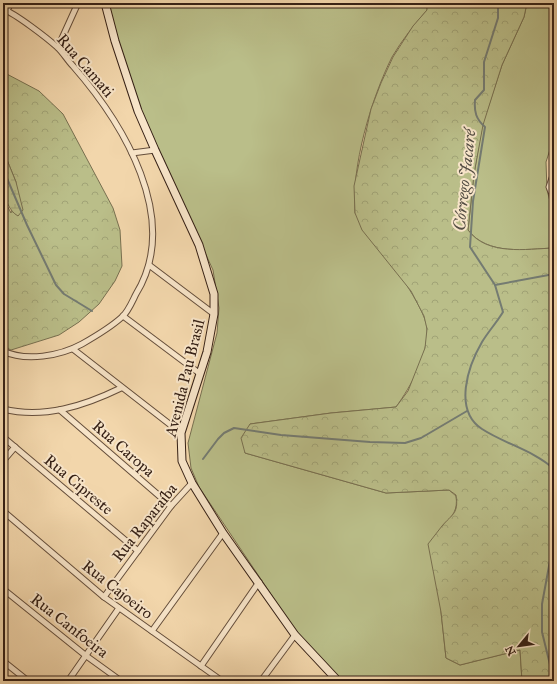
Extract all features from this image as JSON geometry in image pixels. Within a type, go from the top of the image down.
[{"type":"main road","name":"Avenida Pau Brasil","points":[[105,3],[125,72],[155,150],[199,245],[214,294],[214,314],[207,352],[181,433],[182,461],[192,483],[223,533],[295,635],[335,680]]},
{"type":"street","points":[[5,10],[11,3]]},
{"type":"street","points":[[58,47],[78,3]]},
{"type":"street","name":"Rua Camati","points":[[5,10],[58,47],[103,102],[132,153],[148,196],[153,227],[149,265],[141,286],[123,316]]},
{"type":"street","points":[[132,153],[155,150]]},
{"type":"street","points":[[554,175],[549,187],[554,199]]},
{"type":"street","points":[[149,265],[214,314]]},
{"type":"street","points":[[3,351],[25,357],[47,355],[73,349],[102,333],[123,316],[199,373]]},
{"type":"street","points":[[73,349],[121,388],[181,433]]},
{"type":"street","points":[[3,409],[13,412],[60,410],[87,404],[121,388]]},
{"type":"street","name":"Rua Caropa","points":[[60,410],[171,506]]},
{"type":"street","name":"Rua Cipreste","points":[[3,437],[138,551]]},
{"type":"street","points":[[3,461],[15,447]]},
{"type":"street","name":"Rua Raparaíba","points":[[104,597],[171,506],[192,483]]},
{"type":"street","name":"Rua Cajoeiro","points":[[3,511],[104,597],[222,681]]},
{"type":"street","points":[[152,631],[223,533]]},
{"type":"street","points":[[201,666],[259,582]]},
{"type":"street","name":"Rua Canfoeira","points":[[3,589],[85,655],[121,681]]},
{"type":"street","points":[[68,681],[119,608]]},
{"type":"street","points":[[261,681],[295,635]]},
{"type":"street","points":[[3,661],[28,681]]},
{"type":"green space","points":[[108,3],[427,3],[427,10],[408,33],[392,57],[384,74],[370,113],[359,154],[355,195],[355,213],[397,271],[418,304],[424,318],[427,329],[427,339],[418,370],[396,407],[331,413],[250,424],[245,453],[386,493],[449,490],[456,496],[456,505],[450,519],[443,525],[441,612],[446,658],[460,665],[520,650],[522,681],[340,681],[295,630],[199,487],[191,468],[188,443],[217,333],[219,308],[213,270],[142,116],[127,73]]},
{"type":"green space","points":[[427,3],[527,3],[524,17],[502,65],[483,125],[474,174],[468,230],[476,238],[486,244],[496,247],[519,250],[554,248],[554,681],[522,681],[520,650],[460,665],[446,658],[441,612],[428,544],[456,510],[456,495],[449,490],[386,493],[245,453],[241,438],[250,424],[331,413],[396,407],[408,391],[425,348],[427,329],[424,316],[411,291],[362,230],[355,213],[354,186],[371,109],[381,83],[393,57],[413,26],[427,10]]},
{"type":"green space","points":[[527,3],[554,3],[554,137],[546,162],[547,190],[552,209],[554,248],[520,250],[486,244],[476,238],[468,230],[474,174],[482,126],[502,65],[524,17]]},
{"type":"green space","points":[[3,72],[39,91],[63,114],[113,208],[120,230],[122,266],[115,281],[99,304],[79,322],[59,335],[11,350],[3,346],[3,198],[11,213],[16,182],[3,150]]},
{"type":"green space","points":[[3,150],[16,182],[23,210],[18,216],[12,211],[5,196]]},
{"type":"waterway","name":"Córrego Jacaré","points":[[498,3],[498,18],[484,62],[484,90],[475,100],[476,115],[485,127],[473,201],[470,247],[495,285],[503,312],[484,338],[472,363],[468,375],[466,399],[468,411],[473,421],[482,429],[528,452],[546,462],[554,469]]},
{"type":"waterway","points":[[3,169],[27,225],[56,285],[64,294],[92,311]]},
{"type":"waterway","points":[[495,285],[554,274]]},
{"type":"waterway","points":[[203,459],[218,439],[224,433],[234,428],[281,435],[370,442],[405,443],[421,438],[467,411]]},
{"type":"waterway","name":"Córrego Jacaré","points":[[554,539],[542,604],[542,632],[554,681]]}]
